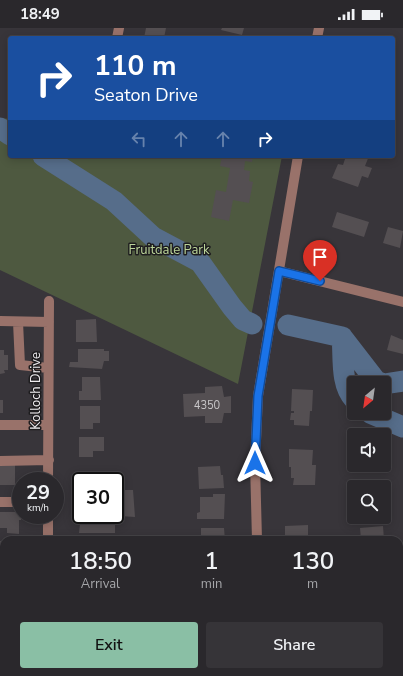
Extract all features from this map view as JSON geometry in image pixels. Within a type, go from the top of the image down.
[{"type":"street","points":[[257,536],[255,455],[258,396],[298,158]]},
{"type":"street","points":[[279,271],[403,302]]},
{"type":"street","name":"Kolloch Drive","points":[[48,472],[47,425],[49,301]]},
{"type":"street","points":[[0,321],[49,322]]},
{"type":"street","points":[[18,322],[20,365],[48,368]]},
{"type":"street","points":[[0,425],[47,425]]},
{"type":"street","points":[[0,461],[49,460]]},
{"type":"street","points":[[0,502],[12,502]]},
{"type":"street","points":[[48,524],[48,536]]},
{"type":"green space","name":"Fruitdale Park","points":[[0,118],[8,119],[8,158],[282,158],[238,384],[0,270]]},
{"type":"building","points":[[146,28],[166,28],[164,36],[144,36]]},
{"type":"building","points":[[222,28],[244,28],[242,35],[221,30]]},
{"type":"building","points":[[222,158],[253,158],[252,162],[245,161],[244,170],[250,171],[249,181],[253,182],[249,203],[233,200],[229,221],[211,217],[216,190],[226,192],[230,168],[220,166]]},
{"type":"building","points":[[345,158],[368,158],[365,166],[372,168],[368,178],[362,176],[358,187],[332,178],[338,164],[343,165]]},
{"type":"building","points":[[337,212],[369,222],[364,237],[332,227]]},
{"type":"building","points":[[388,227],[403,231],[400,248],[383,243]]},
{"type":"building","points":[[96,319],[97,342],[76,342],[76,320]]},
{"type":"building","points":[[391,335],[403,340],[403,354],[387,350]]},
{"type":"building","points":[[78,349],[104,349],[104,351],[109,351],[109,361],[104,361],[102,369],[69,367],[70,362],[78,362]]},
{"type":"building","points":[[0,350],[4,350],[4,355],[8,355],[8,370],[4,370],[5,373],[0,374]]},
{"type":"building","points":[[82,377],[100,377],[101,400],[79,400],[79,391],[82,391]]},
{"type":"building","points":[[222,386],[224,397],[231,396],[231,413],[224,413],[222,423],[205,423],[205,416],[184,417],[183,394],[205,393],[205,387]]},
{"type":"building","points":[[292,389],[313,390],[312,411],[310,411],[309,426],[294,425],[294,420],[290,420],[291,413],[294,413],[294,411],[291,411]]},
{"type":"building","points":[[0,400],[3,400],[3,413],[0,413]]},
{"type":"building","points":[[80,406],[100,406],[100,423],[93,423],[93,429],[80,429]]},
{"type":"building","points":[[79,437],[104,437],[104,451],[93,451],[93,457],[79,457]]},
{"type":"building","points":[[289,449],[313,450],[312,465],[316,465],[315,485],[293,485],[294,478],[291,478],[291,467],[289,467]]},
{"type":"building","points":[[0,464],[15,464],[15,472],[12,472],[12,485],[0,485]]},
{"type":"building","points":[[220,466],[221,475],[223,475],[224,488],[199,489],[198,467]]},
{"type":"building","points":[[124,490],[133,490],[135,517],[124,516]]},
{"type":"building","points":[[213,494],[225,494],[224,519],[197,519],[197,513],[200,512],[200,497],[213,497]]},
{"type":"building","points":[[0,512],[12,512],[12,524],[19,524],[19,534],[7,533],[7,528],[0,528]]},
{"type":"building","points":[[80,524],[115,524],[115,533],[79,533]]},
{"type":"building","points":[[308,525],[308,536],[285,536],[285,526]]},
{"type":"building","points":[[383,526],[384,536],[361,536],[360,528]]},
{"type":"building","points":[[201,528],[224,528],[225,536],[201,536]]},
{"type":"waterway","points":[[0,128],[8,134]]},
{"type":"waterway","points":[[46,158],[114,201],[153,237],[200,262],[232,307],[243,320],[252,324]]},
{"type":"waterway","points":[[288,325],[342,337],[344,370],[347,388]]},
{"type":"waterway","points":[[342,337],[372,376]]},
{"type":"waterway","points":[[391,383],[403,381]]},
{"type":"waterway","points":[[386,420],[403,427]]},
{"type":"route","points":[[255,463],[258,396],[279,271],[320,281]]}]
